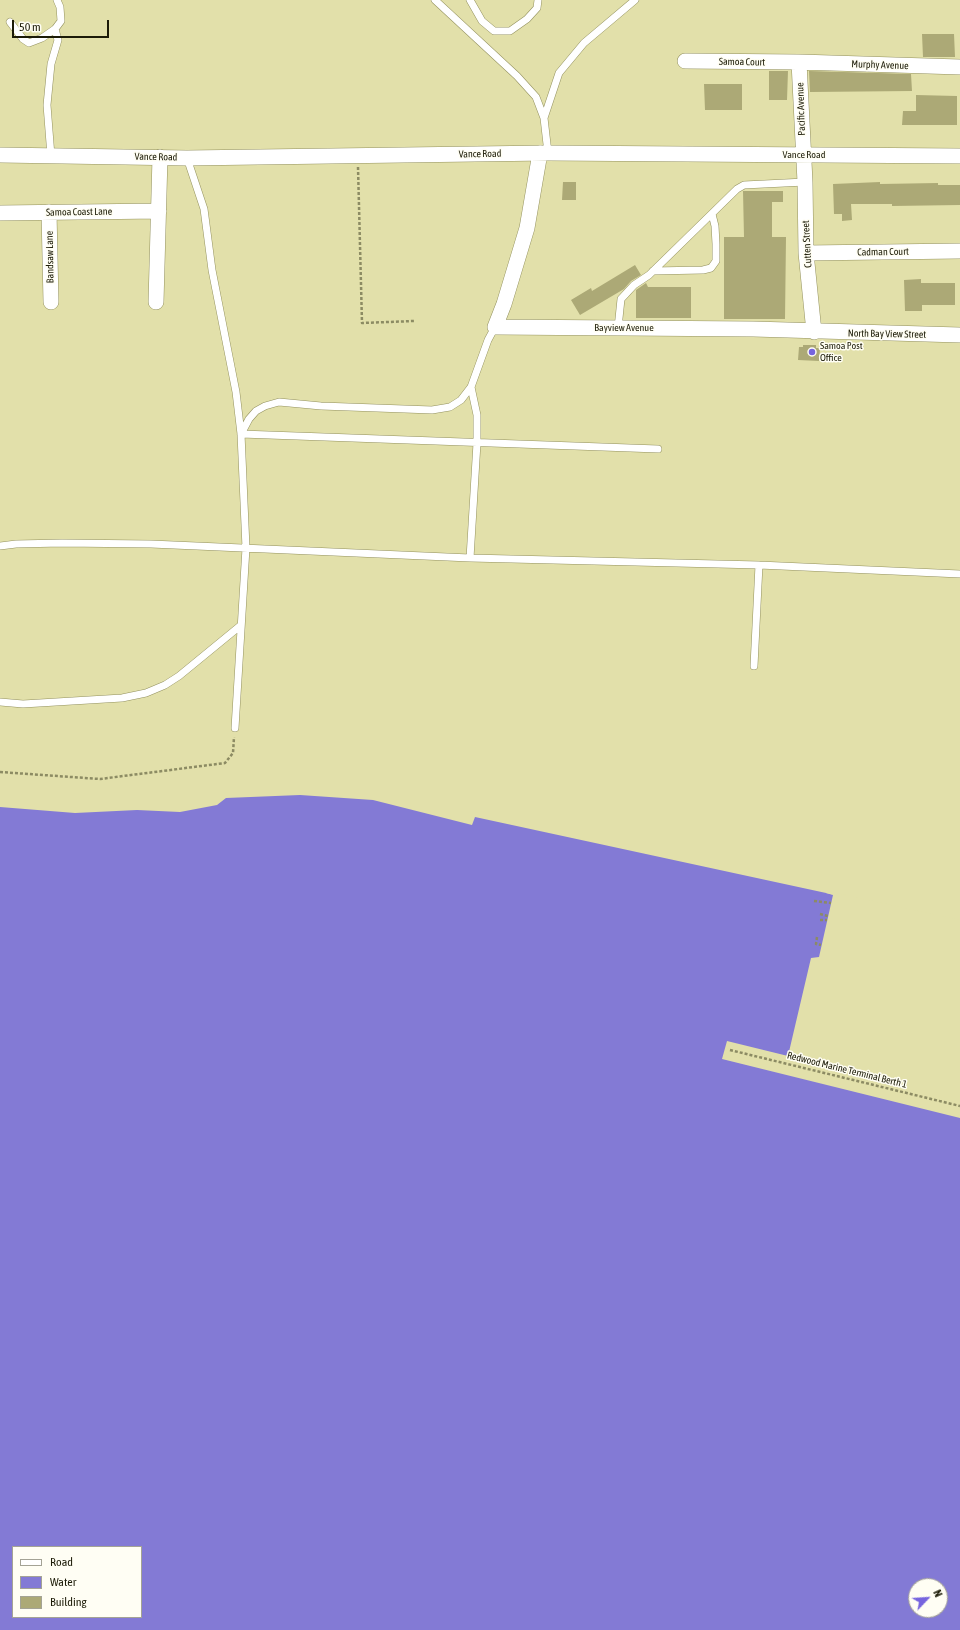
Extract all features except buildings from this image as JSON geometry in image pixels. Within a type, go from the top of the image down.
[{"type":"street","name":"Samoa Court","points":[[685,61],[799,62]]},
{"type":"street","name":"Murphy Avenue","points":[[799,62],[960,67]]},
{"type":"street","name":"Pacific Avenue","points":[[799,62],[803,155]]},
{"type":"street","name":"Vance Road","points":[[0,156],[187,158],[544,153],[960,156]]},
{"type":"street","points":[[495,327],[504,304],[527,228],[544,153]]},
{"type":"street","name":"Cutten Street","points":[[803,155],[806,253],[814,332]]},
{"type":"street","points":[[156,302],[160,157]]},
{"type":"street","name":"Samoa Coast Lane","points":[[0,213],[159,211]]},
{"type":"street","name":"Bandsaw Lane","points":[[49,212],[51,302]]},
{"type":"street","name":"Cadman Court","points":[[806,253],[960,251]]},
{"type":"street","name":"Bayview Avenue","points":[[495,327],[754,329],[814,332]]},
{"type":"street","name":"North Bay View Street","points":[[814,332],[960,335]]},
{"type":"lane","points":[[10,22],[23,39],[29,42],[42,38],[55,29],[61,21],[60,7],[57,0]]},
{"type":"lane","points":[[435,0],[511,71],[536,97],[544,118]]},
{"type":"lane","points":[[470,0],[482,21],[494,30],[510,31],[526,19],[537,8],[538,0]]},
{"type":"lane","points":[[544,153],[544,118],[559,73],[584,43],[635,0]]},
{"type":"lane","points":[[51,156],[46,105],[51,64],[58,40],[55,29]]},
{"type":"lane","points":[[187,158],[204,209],[212,270],[236,392],[241,434],[246,548],[240,626],[235,728]]},
{"type":"lane","points":[[618,328],[621,299],[634,285],[653,271],[737,189],[744,185],[805,182]]},
{"type":"lane","points":[[653,271],[703,270],[711,268],[716,261],[715,226],[712,214]]},
{"type":"lane","points":[[241,434],[249,419],[256,411],[279,402],[321,406],[432,410],[450,407],[461,400],[471,387],[488,340],[495,327]]},
{"type":"lane","points":[[470,558],[477,443],[477,415],[471,387]]},
{"type":"lane","points":[[241,434],[658,449]]},
{"type":"lane","points":[[0,546],[54,543],[143,544],[470,558],[759,565],[960,574]]},
{"type":"lane","points":[[754,666],[759,565]]},
{"type":"lane","points":[[0,702],[23,704],[64,700],[122,698],[146,693],[165,685],[179,676],[240,626]]},
{"type":"path","points":[[357,155],[362,323],[414,321]]},
{"type":"path","points":[[0,772],[100,778],[225,763],[233,753],[235,728]]},
{"type":"path","points":[[814,901],[831,903]]},
{"type":"path","points":[[820,914],[828,916]]},
{"type":"path","points":[[820,920],[827,920]]},
{"type":"path","points":[[817,938],[816,944],[821,945]]},
{"type":"path","name":"Redwood Marine Terminal Berth 1","points":[[730,1050],[960,1106]]},
{"type":"water","points":[[300,795],[373,800],[472,825],[475,817],[960,922],[960,1630],[0,1630],[0,807],[75,813],[137,810],[180,812],[217,805],[226,798]]},
{"type":"pier","points":[[827,891],[960,920],[960,1118],[722,1059],[727,1041],[788,1056],[811,958],[819,957],[833,895],[826,893]]},
{"type":"place","name":"Samoa Post Office","points":[[812,352]]}]
